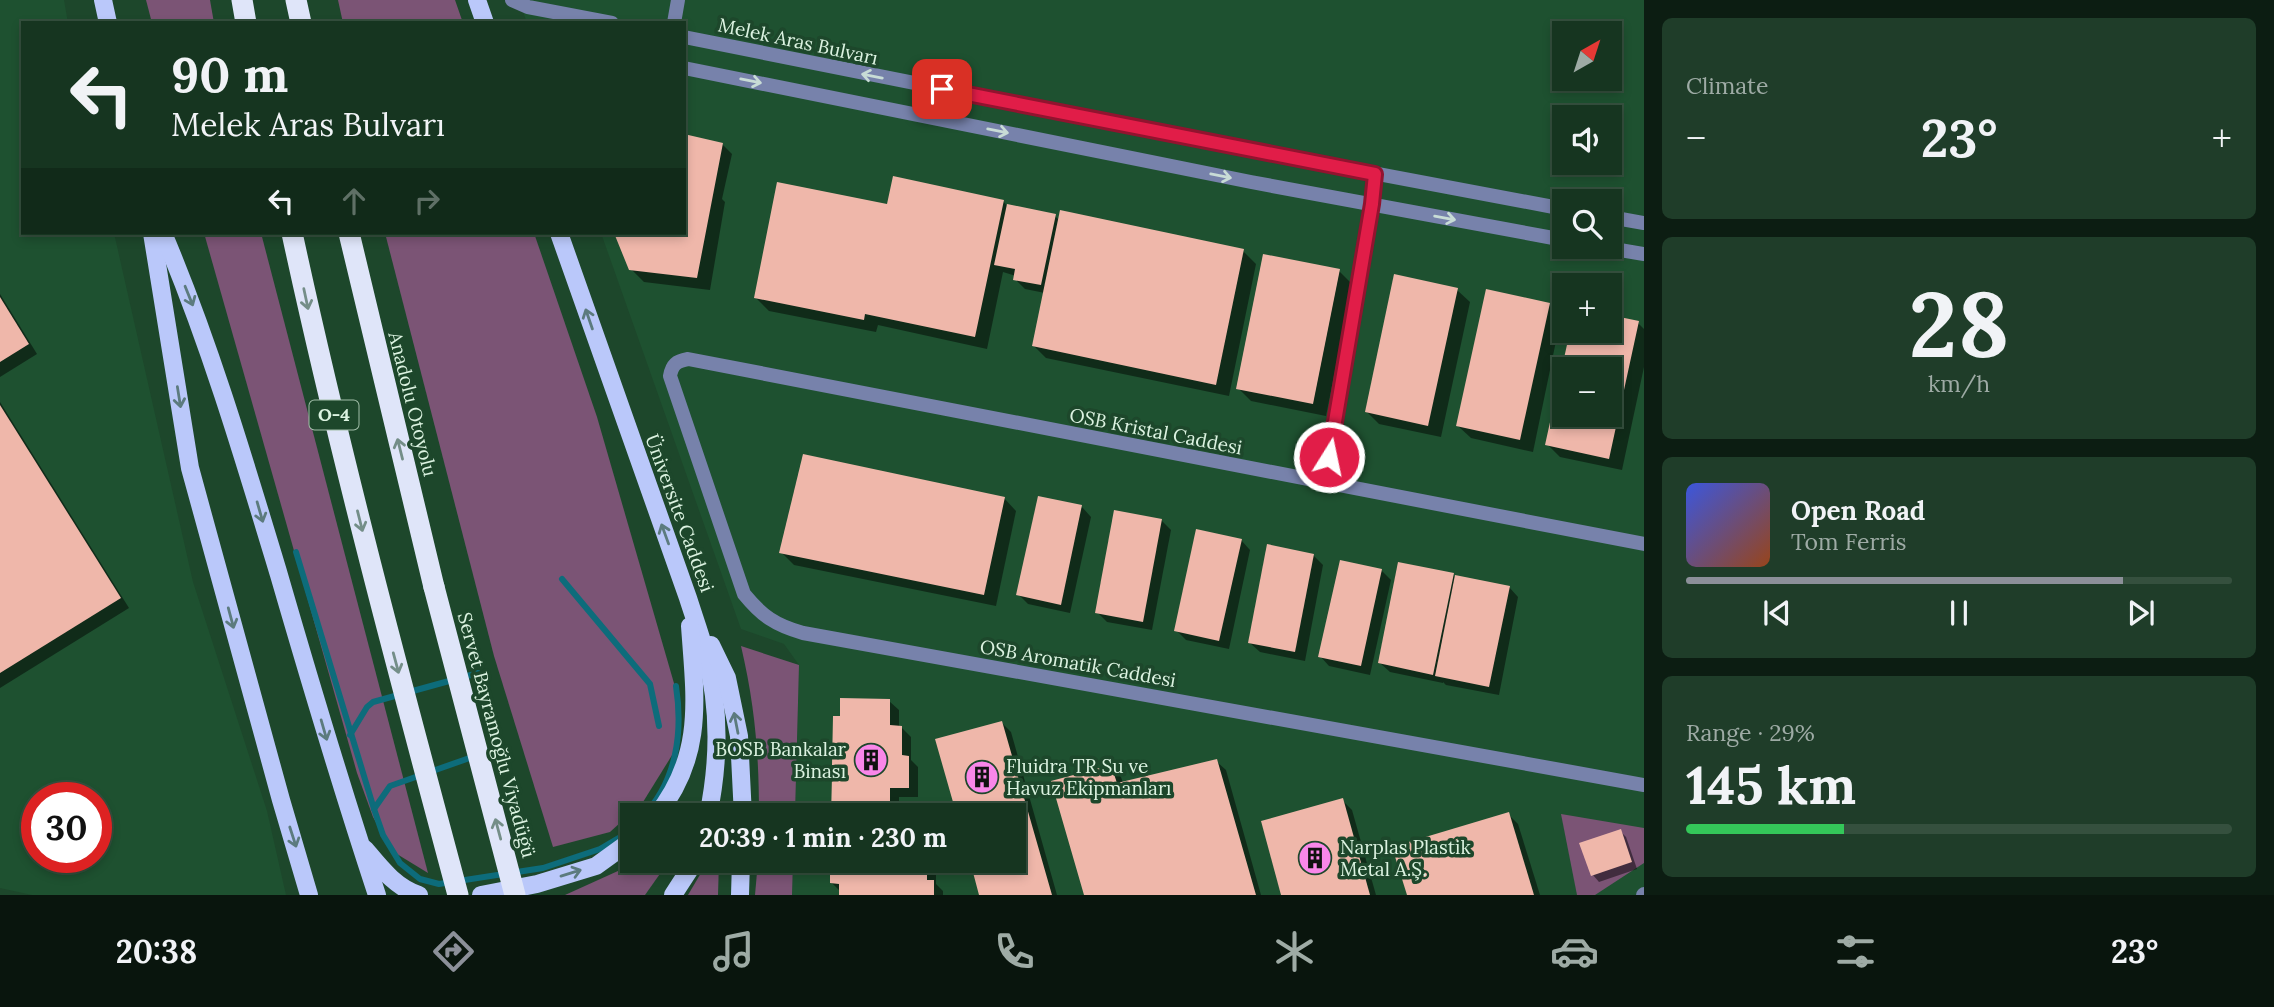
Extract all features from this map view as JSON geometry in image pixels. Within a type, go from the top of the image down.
[{"type":"highway","points":[[242,0],[246,21]]},
{"type":"highway","points":[[296,0],[301,21]]},
{"type":"highway","name":"O-4","points":[[292,235],[378,597],[458,895]]},
{"type":"highway","name":"Anadolu Otoyolu","points":[[349,235],[434,587]]},
{"type":"highway","name":"Servet Bayramoğlu Viyadüğü","points":[[434,587],[516,895]]},
{"type":"main road","points":[[103,0],[108,21]]},
{"type":"main road","points":[[477,0],[484,21]]},
{"type":"main road","points":[[152,235],[190,468],[309,895]]},
{"type":"main road","points":[[164,235],[193,303],[244,457],[358,841],[377,895]]},
{"type":"main road","name":"Üniversite Caddesi","points":[[560,235],[706,654],[714,695],[716,732],[710,803]]},
{"type":"main road","points":[[665,803],[688,760],[694,730],[695,696],[688,598]]},
{"type":"main road","points":[[688,598],[727,678],[738,736],[742,803]]},
{"type":"main road","points":[[358,841],[386,874],[407,891],[419,895]]},
{"type":"main road","points":[[481,895],[537,884],[596,866],[620,849]]},
{"type":"main road","points":[[673,895],[687,873]]},
{"type":"main road","points":[[740,895],[741,873]]},
{"type":"street","points":[[512,0],[528,7],[602,21]]},
{"type":"street","points":[[674,21],[678,0]]},
{"type":"street","name":"Melek Aras Bulvarı","points":[[686,37],[1552,207]]},
{"type":"street","points":[[686,68],[1237,180],[1552,238]]},
{"type":"street","points":[[1325,483],[1375,174]]},
{"type":"street","points":[[1622,219],[1644,223]]},
{"type":"street","points":[[1622,250],[1644,254]]},
{"type":"street","name":"OSB Kristal Caddesi","points":[[670,376],[672,367],[679,360],[688,359],[1644,544]]},
{"type":"street","name":"OSB Aromatik Caddesi","points":[[670,376],[744,594],[759,612],[781,627],[1644,785]]},
{"type":"shaded area","points":[[0,0],[64,0],[68,21],[21,21],[21,235],[114,235],[193,582],[267,811],[286,895],[32,895],[0,888]]},
{"type":"shaded area","points":[[146,0],[210,0],[214,21],[151,21]]},
{"type":"shaded area","points":[[338,0],[455,0],[462,21],[343,21]]},
{"type":"shaded area","points":[[519,0],[1644,0],[1644,895],[792,895],[793,873],[1026,873],[1026,803],[795,803],[799,665],[784,644],[741,629],[602,235],[686,235],[686,21],[526,21]]},
{"type":"shaded area","points":[[205,235],[262,235],[428,873],[392,851],[373,817],[357,773]]},
{"type":"shaded area","points":[[386,235],[535,235],[597,417],[680,704],[674,752],[643,802],[620,803],[620,823],[610,832],[553,847],[494,656]]},
{"type":"shaded area","points":[[741,646],[799,665],[795,803],[759,803],[750,689]]},
{"type":"shaded area","points":[[1561,814],[1644,828],[1644,863],[1595,895],[1577,895]]},
{"type":"shaded area","points":[[620,870],[620,873],[661,873],[645,895],[565,895]]},
{"type":"shaded area","points":[[701,873],[719,873],[718,895],[688,895]]},
{"type":"shaded area","points":[[757,873],[793,873],[792,895],[755,895]]},
{"type":"building","points":[[686,134],[723,143],[697,278],[629,270],[615,235],[686,235]]},
{"type":"building","points":[[893,176],[1004,200],[975,337],[865,314],[864,320],[754,298],[777,182],[887,204]]},
{"type":"building","points":[[1007,204],[1056,214],[1041,285],[1013,280],[1015,269],[994,265]]},
{"type":"building","points":[[1060,210],[1244,249],[1216,385],[1032,346]]},
{"type":"building","points":[[1263,254],[1340,269],[1313,404],[1236,389]]},
{"type":"building","points":[[1394,274],[1458,288],[1428,426],[1365,412]]},
{"type":"building","points":[[1486,289],[1550,303],[1520,440],[1456,426]]},
{"type":"building","points":[[0,297],[29,344],[0,362]]},
{"type":"building","points":[[1622,317],[1639,321],[1622,399],[1622,357],[1564,357],[1567,343],[1622,343]]},
{"type":"building","points":[[0,405],[121,598],[0,673]]},
{"type":"building","points":[[1552,413],[1552,427],[1616,427],[1609,459],[1545,445]]},
{"type":"building","points":[[803,454],[1005,497],[984,595],[779,553]]},
{"type":"building","points":[[1038,496],[1082,505],[1061,605],[1016,595]]},
{"type":"building","points":[[1114,510],[1162,519],[1143,622],[1095,613]]},
{"type":"building","points":[[1196,529],[1242,539],[1219,641],[1174,631]]},
{"type":"building","points":[[1267,544],[1314,554],[1295,652],[1248,643]]},
{"type":"building","points":[[1340,560],[1382,569],[1361,666],[1318,657]]},
{"type":"building","points":[[1398,562],[1454,573],[1433,675],[1378,663]]},
{"type":"building","points":[[1455,575],[1510,586],[1489,687],[1435,676]]},
{"type":"building","name":"BOSB Bankalar Binası","points":[[840,698],[890,699],[890,725],[902,726],[902,755],[909,756],[909,788],[890,788],[890,803],[831,803],[832,776],[838,776],[838,765],[832,765],[833,716],[840,716]]},
{"type":"building","name":"Fluidra TR Su ve Havuz Ekipmanları","points":[[1002,721],[1026,803],[953,803],[935,739]]},
{"type":"building","points":[[1217,759],[1256,895],[1084,895],[1051,781],[1111,765],[1117,783]]},
{"type":"building","name":"Narplas Plastik Metal A.Ş.","points":[[1343,798],[1370,895],[1281,895],[1261,821]]},
{"type":"building","name":"Fluidra TR Su ve Havuz Ekipmanları","points":[[1026,805],[1052,895],[979,895],[973,873],[1026,873]]},
{"type":"building","points":[[1509,812],[1534,895],[1407,895],[1392,847]]},
{"type":"building","points":[[1621,829],[1632,862],[1591,876],[1579,843]]},
{"type":"building","points":[[830,873],[927,873],[927,880],[934,880],[934,895],[839,895],[839,884],[830,883]]},
{"type":"waterway","points":[[296,552],[374,809],[383,835],[400,863],[420,879],[439,884],[543,868],[600,849],[620,837]]},
{"type":"waterway","points":[[562,579],[650,684],[659,726]]},
{"type":"waterway","points":[[350,735],[373,702],[478,673]]},
{"type":"waterway","points":[[653,803],[670,772],[675,755],[679,721],[676,686]]},
{"type":"waterway","points":[[374,809],[390,786],[495,749]]},
{"type":"place","name":"BOSB Bankalar Binası","points":[[871,760]]},
{"type":"place","name":"Fluidra TR Su ve Havuz Ekipmanları","points":[[982,777]]},
{"type":"place","name":"Narplas Plastik Metal A.Ş.","points":[[1315,858]]},
{"type":"route","points":[[942,89],[1375,174],[1329,457]]}]
